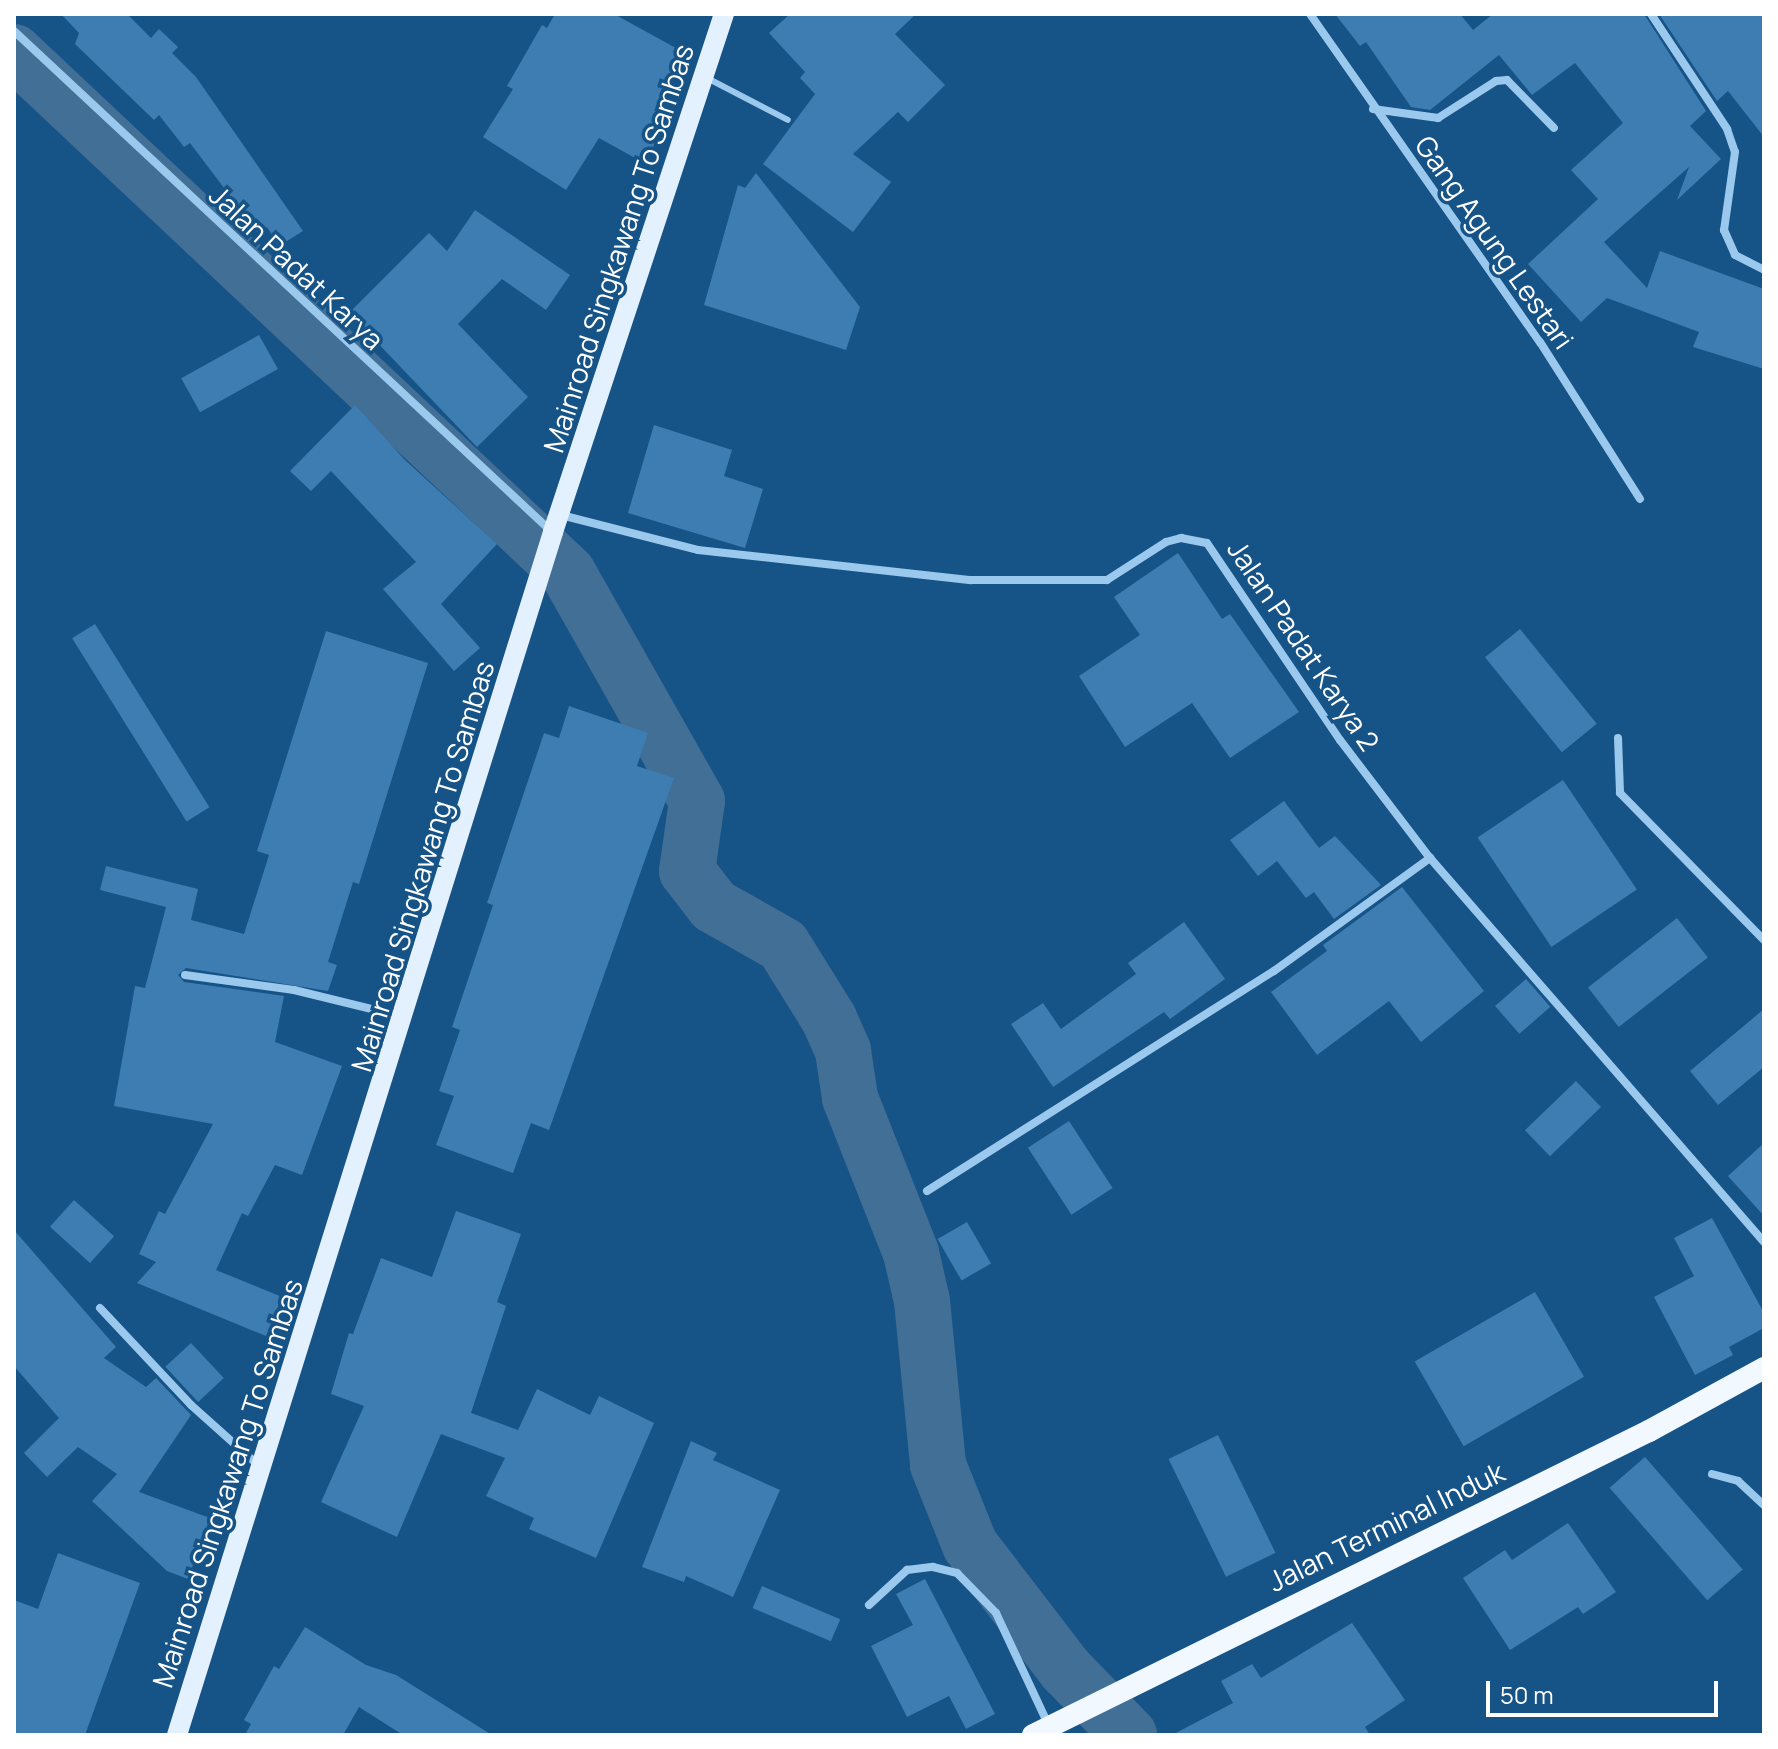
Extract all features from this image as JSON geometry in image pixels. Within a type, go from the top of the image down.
[{"type":"highway","name":"Jalan Terminal Induk","points":[[1047,1728],[1649,1431],[1764,1368]]},
{"type":"main road","name":"Mainroad Singkawang To Sambas","points":[[177,1735],[542,571],[724,14]]},
{"type":"street","name":"Gang Agung Lestari","points":[[1310,14],[1373,109],[1540,342],[1640,499]]},
{"type":"street","points":[[1651,14],[1727,129],[1735,152],[1724,230],[1735,255],[1764,270]]},
{"type":"street","name":"Jalan Padat Karya","points":[[14,31],[557,524]]},
{"type":"street","points":[[1373,109],[1438,118],[1496,81],[1507,80],[1554,128]]},
{"type":"street","name":"Jalan Padat Karya 2","points":[[557,524],[698,550],[971,580],[1107,580],[1166,542],[1181,538],[1207,543],[1340,740],[1430,858],[1764,1242]]},
{"type":"street","points":[[1618,738],[1620,793],[1764,940]]},
{"type":"street","points":[[927,1191],[1274,971],[1430,858]]},
{"type":"street","points":[[185,975],[294,990],[404,1017]]},
{"type":"street","points":[[100,1308],[191,1405],[262,1469]]},
{"type":"street","points":[[1712,1474],[1738,1481],[1764,1505]]},
{"type":"street","points":[[869,1605],[907,1570],[933,1567],[957,1573],[996,1613],[1047,1728]]},
{"type":"lane","points":[[704,76],[788,120]]},
{"type":"building","points":[[61,14],[127,14],[151,38],[159,29],[178,47],[172,53],[196,77],[303,231],[279,246],[267,227],[258,233],[190,143],[184,147],[159,115],[154,120],[75,44],[79,33]]},
{"type":"building","points":[[555,14],[614,14],[685,53],[663,93],[679,102],[644,163],[599,138],[566,190],[483,137],[513,89],[507,86],[542,25],[547,28]]},
{"type":"building","points":[[790,14],[916,14],[895,34],[945,85],[908,122],[898,112],[853,154],[891,182],[853,232],[763,164],[815,94],[800,78],[805,72],[769,33]]},
{"type":"building","points":[[1335,14],[1460,14],[1473,30],[1493,14],[1644,14],[1706,111],[1690,126],[1721,159],[1677,200],[1689,167],[1604,242],[1647,288],[1660,251],[1764,289],[1764,369],[1693,347],[1699,332],[1607,298],[1581,322],[1528,264],[1598,199],[1571,170],[1623,123],[1575,63],[1532,95],[1499,55],[1430,110],[1411,107],[1366,42],[1360,46]]},
{"type":"building","points":[[1659,14],[1764,14],[1764,137],[1728,91],[1717,101]]},
{"type":"building","points":[[756,173],[860,307],[846,350],[704,305],[738,185],[745,188]]},
{"type":"building","points":[[475,210],[570,275],[546,310],[502,279],[458,324],[528,397],[477,447],[349,313],[429,233],[447,251]]},
{"type":"building","points":[[259,335],[278,369],[200,412],[181,378]]},
{"type":"building","points":[[355,405],[405,460],[497,544],[441,604],[480,648],[454,671],[383,589],[416,562],[331,471],[311,491],[290,471]]},
{"type":"building","points":[[654,425],[732,450],[724,476],[763,489],[745,548],[628,513]]},
{"type":"building","points":[[1178,553],[1222,619],[1230,614],[1299,712],[1230,758],[1192,703],[1125,747],[1079,676],[1140,635],[1114,597]]},
{"type":"building","points":[[95,624],[209,807],[187,821],[72,638]]},
{"type":"building","points":[[1520,629],[1597,724],[1562,752],[1485,657]]},
{"type":"building","points":[[326,631],[428,663],[359,884],[353,882],[328,962],[337,965],[328,991],[186,968],[178,975],[184,982],[284,996],[275,1042],[342,1066],[302,1175],[275,1165],[248,1216],[242,1213],[216,1270],[282,1297],[266,1336],[137,1283],[156,1262],[139,1254],[159,1211],[165,1214],[213,1124],[114,1106],[135,986],[145,988],[166,907],[100,890],[106,866],[198,889],[191,920],[244,934],[269,855],[257,851]]},
{"type":"building","points":[[569,706],[648,733],[637,766],[674,778],[549,1130],[531,1123],[513,1173],[436,1145],[454,1096],[439,1091],[460,1030],[452,1027],[493,905],[487,903],[544,733],[559,738]]},
{"type":"building","points":[[1563,780],[1637,889],[1551,947],[1478,838]]},
{"type":"building","points":[[1284,801],[1319,848],[1335,836],[1381,885],[1334,919],[1314,892],[1306,898],[1277,861],[1258,876],[1230,840]]},
{"type":"building","points":[[1402,887],[1484,991],[1421,1042],[1389,1001],[1317,1055],[1271,992],[1327,951],[1323,945]]},
{"type":"building","points":[[1677,918],[1708,957],[1619,1027],[1588,988]]},
{"type":"building","points":[[1184,922],[1225,979],[1170,1019],[1164,1012],[1053,1087],[1011,1024],[1043,1003],[1061,1029],[1136,974],[1128,963]]},
{"type":"building","points":[[1526,979],[1550,1007],[1519,1034],[1495,1006]]},
{"type":"building","points":[[1764,1009],[1764,1067],[1718,1105],[1690,1071]]},
{"type":"building","points":[[1576,1081],[1601,1107],[1550,1156],[1525,1130]]},
{"type":"building","points":[[1069,1121],[1113,1188],[1071,1215],[1028,1148]]},
{"type":"building","points":[[1764,1143],[1764,1216],[1728,1176]]},
{"type":"building","points":[[74,1200],[114,1236],[90,1263],[50,1227]]},
{"type":"building","points":[[456,1211],[521,1234],[497,1302],[506,1306],[471,1413],[518,1430],[537,1389],[590,1415],[599,1396],[654,1423],[596,1558],[529,1529],[534,1518],[486,1496],[505,1458],[441,1434],[397,1537],[321,1502],[364,1406],[331,1394],[349,1333],[353,1334],[381,1258],[432,1277]]},
{"type":"building","points":[[1712,1218],[1764,1313],[1764,1328],[1729,1347],[1733,1355],[1695,1375],[1654,1297],[1694,1276],[1674,1238]]},
{"type":"building","points":[[967,1222],[991,1264],[962,1281],[938,1239]]},
{"type":"building","points":[[14,1230],[116,1347],[104,1358],[146,1387],[156,1378],[191,1415],[139,1492],[210,1518],[188,1579],[167,1571],[92,1501],[117,1474],[78,1447],[47,1477],[24,1453],[59,1418],[14,1366]]},
{"type":"building","points":[[1535,1292],[1584,1377],[1464,1446],[1415,1362]]},
{"type":"building","points":[[191,1343],[224,1378],[198,1402],[165,1367]]},
{"type":"building","points":[[1218,1435],[1275,1553],[1226,1577],[1169,1459]]},
{"type":"building","points":[[691,1441],[717,1453],[713,1460],[780,1490],[733,1597],[686,1576],[684,1582],[642,1567]]},
{"type":"building","points":[[1645,1457],[1743,1569],[1707,1600],[1610,1488]]},
{"type":"building","points":[[1568,1523],[1616,1592],[1583,1614],[1578,1607],[1510,1650],[1463,1578],[1505,1550],[1512,1560]]},
{"type":"building","points":[[58,1553],[140,1583],[85,1735],[14,1735],[14,1600],[38,1609]]},
{"type":"building","points":[[925,1579],[995,1714],[966,1729],[949,1696],[907,1717],[871,1646],[913,1625],[896,1594]]},
{"type":"building","points":[[762,1586],[840,1619],[831,1641],[753,1608]]},
{"type":"building","points":[[1352,1623],[1405,1700],[1365,1727],[1370,1735],[1172,1735],[1233,1703],[1221,1681],[1252,1664],[1261,1678]]},
{"type":"building","points":[[305,1627],[366,1665],[396,1675],[492,1735],[403,1735],[359,1707],[343,1735],[245,1735],[251,1724],[244,1720],[274,1666],[279,1669]]},
{"type":"waterway","points":[[14,52],[568,573],[697,801],[687,871],[714,906],[783,945],[829,1019],[843,1051],[850,1098],[911,1253],[922,1301],[938,1465],[970,1545],[1066,1670],[1129,1735]]}]
